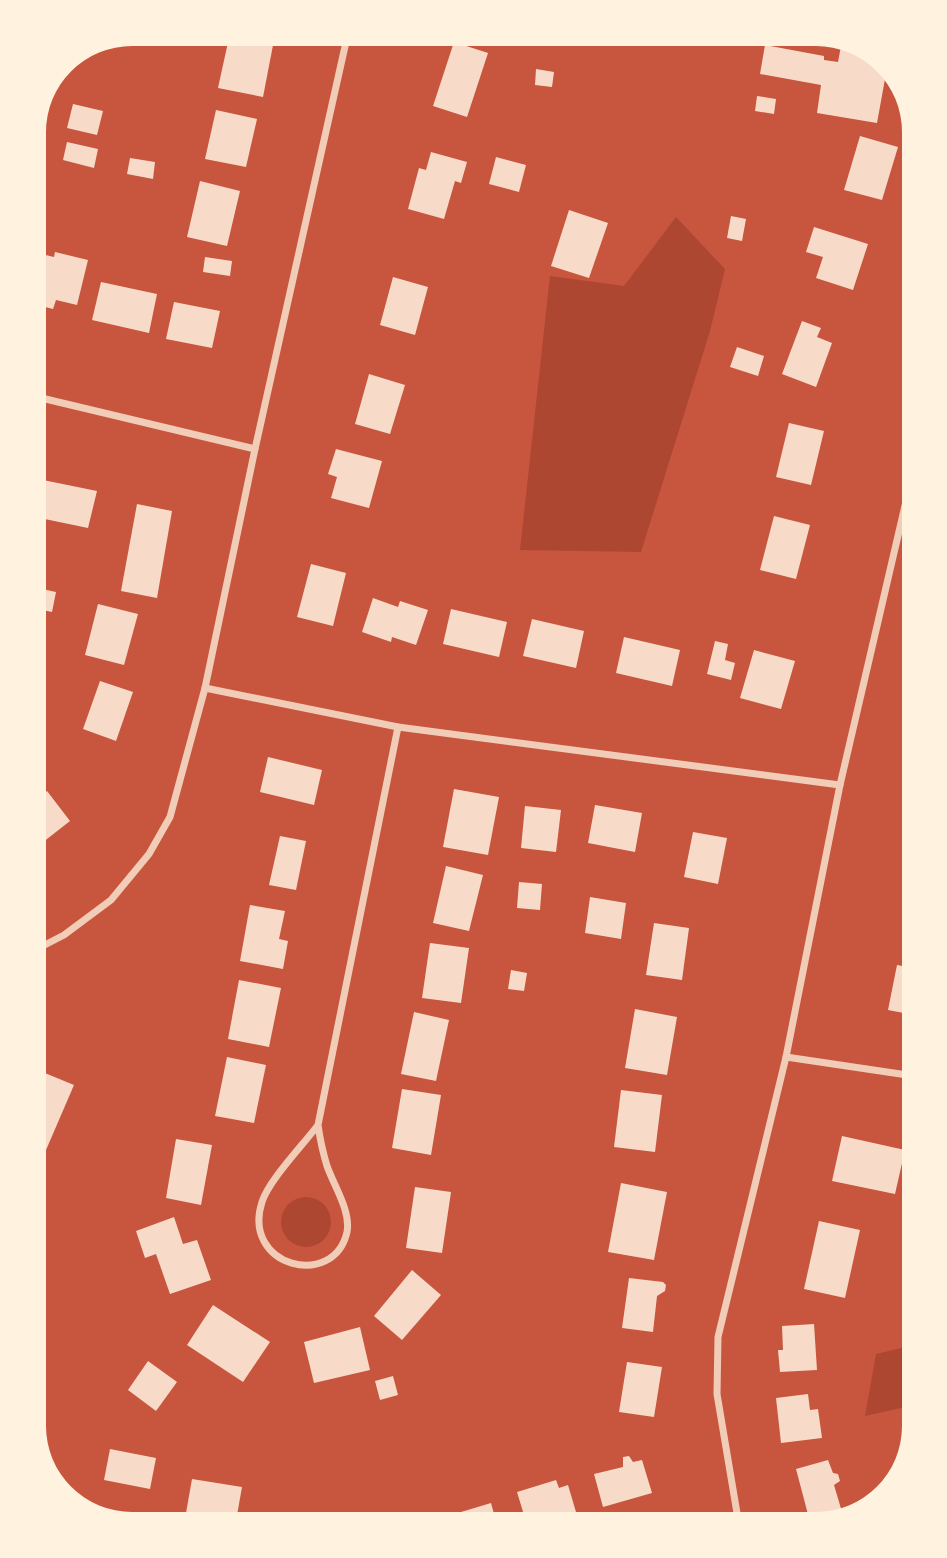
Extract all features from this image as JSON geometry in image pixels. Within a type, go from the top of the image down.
[{"type":"street","points":[[46,944],[64,935],[111,900],[149,854],[170,817],[205,688],[255,449],[345,46]]},
{"type":"street","points":[[46,399],[255,449]]},
{"type":"street","points":[[737,1512],[717,1394],[718,1337],[786,1057],[840,785],[902,519]]},
{"type":"street","points":[[205,688],[398,727],[840,785]]},
{"type":"street","points":[[318,1125],[276,1177],[263,1199],[258,1216],[265,1245],[287,1263],[302,1266],[330,1258],[347,1234],[348,1221],[328,1168],[318,1125],[398,727]]},
{"type":"street","points":[[786,1057],[902,1074]]},
{"type":"shaded area","points":[[676,217],[725,269],[710,331],[641,552],[520,550],[550,276],[624,286]]},
{"type":"shaded area","points":[[306,1197],[324,1204],[331,1222],[324,1240],[306,1247],[288,1240],[281,1222],[288,1204]]},
{"type":"shaded area","points":[[902,1348],[902,1408],[865,1416],[876,1354]]},
{"type":"building","points":[[227,46],[273,46],[263,97],[218,88]]},
{"type":"building","points":[[453,46],[466,46],[488,53],[467,117],[433,106]]},
{"type":"building","points":[[765,46],[824,56],[824,60],[838,62],[840,49],[854,54],[872,67],[885,81],[877,123],[817,113],[821,85],[760,74]]},
{"type":"building","points":[[536,69],[554,72],[552,87],[535,85]]},
{"type":"building","points":[[757,96],[776,99],[774,114],[755,111]]},
{"type":"building","points":[[73,104],[103,111],[97,135],[67,128]]},
{"type":"building","points":[[216,110],[257,119],[246,167],[205,159]]},
{"type":"building","points":[[860,136],[898,147],[882,200],[844,190]]},
{"type":"building","points":[[67,142],[98,149],[94,168],[63,160]]},
{"type":"building","points":[[431,152],[467,162],[461,183],[455,181],[444,219],[408,209],[419,168],[426,170]]},
{"type":"building","points":[[496,157],[526,165],[519,192],[489,184]]},
{"type":"building","points":[[130,158],[155,162],[153,179],[127,174]]},
{"type":"building","points":[[200,181],[240,191],[227,246],[187,237]]},
{"type":"building","points":[[569,210],[608,223],[589,278],[551,266]]},
{"type":"building","points":[[731,216],[746,219],[742,241],[727,238]]},
{"type":"building","points":[[814,227],[868,244],[853,290],[816,278],[823,257],[806,252]]},
{"type":"building","points":[[55,252],[88,260],[77,305],[56,300],[53,309],[46,307],[46,255],[54,257]]},
{"type":"building","points":[[205,257],[232,261],[230,276],[203,272]]},
{"type":"building","points":[[393,277],[428,287],[415,335],[380,325]]},
{"type":"building","points":[[101,282],[157,294],[149,333],[92,320]]},
{"type":"building","points":[[174,302],[220,311],[212,348],[166,339]]},
{"type":"building","points":[[802,321],[821,328],[817,337],[832,343],[816,387],[782,374]]},
{"type":"building","points":[[737,347],[764,356],[758,376],[730,367]]},
{"type":"building","points":[[369,374],[405,385],[390,434],[355,424]]},
{"type":"building","points":[[789,423],[824,431],[811,485],[776,477]]},
{"type":"building","points":[[336,449],[382,461],[369,508],[331,498],[337,477],[328,474]]},
{"type":"building","points":[[46,481],[97,491],[88,528],[46,519]]},
{"type":"building","points":[[137,504],[172,511],[157,598],[121,591]]},
{"type":"building","points":[[774,516],[810,525],[796,579],[760,570]]},
{"type":"building","points":[[311,564],[346,573],[333,626],[297,617]]},
{"type":"building","points":[[46,590],[56,592],[52,612],[46,611]]},
{"type":"building","points":[[373,598],[398,607],[400,601],[428,610],[416,645],[392,637],[391,642],[362,632]]},
{"type":"building","points":[[98,604],[138,614],[124,665],[85,655]]},
{"type":"building","points":[[451,609],[507,622],[499,657],[443,644]]},
{"type":"building","points":[[532,619],[584,631],[576,668],[523,656]]},
{"type":"building","points":[[624,637],[680,650],[672,686],[616,673]]},
{"type":"building","points":[[715,641],[728,644],[725,660],[735,663],[731,680],[707,674]]},
{"type":"building","points":[[754,650],[795,661],[781,709],[740,698]]},
{"type":"building","points":[[100,681],[133,692],[116,741],[83,729]]},
{"type":"building","points":[[268,757],[322,770],[314,805],[260,792]]},
{"type":"building","points":[[454,789],[499,797],[488,855],[443,847]]},
{"type":"building","points":[[46,792],[70,821],[46,840]]},
{"type":"building","points":[[595,805],[642,813],[635,852],[588,843]]},
{"type":"building","points":[[525,806],[561,810],[556,852],[521,848]]},
{"type":"building","points":[[693,832],[727,838],[718,884],[684,877]]},
{"type":"building","points":[[280,836],[306,841],[296,890],[269,885]]},
{"type":"building","points":[[446,866],[483,875],[469,931],[433,923]]},
{"type":"building","points":[[519,882],[542,884],[540,910],[517,908]]},
{"type":"building","points":[[590,897],[626,903],[621,939],[585,933]]},
{"type":"building","points":[[250,905],[285,911],[279,939],[288,941],[283,969],[240,961]]},
{"type":"building","points":[[654,923],[689,928],[682,980],[646,975]]},
{"type":"building","points":[[430,943],[469,948],[461,1003],[422,998]]},
{"type":"building","points":[[897,965],[902,966],[902,1013],[888,1010]]},
{"type":"building","points":[[511,970],[527,973],[524,991],[508,989]]},
{"type":"building","points":[[239,980],[281,988],[269,1047],[228,1039]]},
{"type":"building","points":[[635,1009],[677,1017],[667,1075],[625,1068]]},
{"type":"building","points":[[414,1012],[449,1020],[436,1081],[401,1074]]},
{"type":"building","points":[[227,1057],[266,1065],[254,1123],[215,1116]]},
{"type":"building","points":[[46,1073],[74,1085],[46,1150]]},
{"type":"building","points":[[402,1089],[441,1095],[431,1155],[392,1148]]},
{"type":"building","points":[[621,1090],[662,1095],[655,1152],[614,1147]]},
{"type":"building","points":[[842,1136],[902,1149],[902,1163],[895,1194],[832,1181]]},
{"type":"building","points":[[176,1139],[212,1145],[201,1205],[166,1198]]},
{"type":"building","points":[[621,1183],[667,1192],[654,1260],[608,1252]]},
{"type":"building","points":[[415,1187],[451,1192],[442,1253],[406,1248]]},
{"type":"building","points":[[174,1217],[183,1244],[197,1240],[211,1280],[170,1294],[156,1254],[145,1258],[136,1231]]},
{"type":"building","points":[[819,1221],[860,1230],[845,1298],[804,1289]]},
{"type":"building","points":[[412,1270],[441,1295],[402,1340],[374,1316]]},
{"type":"building","points":[[629,1278],[663,1282],[666,1285],[665,1291],[657,1296],[653,1332],[622,1328]]},
{"type":"building","points":[[213,1305],[270,1342],[243,1382],[187,1345]]},
{"type":"building","points":[[814,1324],[817,1370],[780,1372],[778,1350],[783,1350],[782,1326]]},
{"type":"building","points":[[360,1327],[370,1370],[314,1383],[304,1342]]},
{"type":"building","points":[[148,1361],[177,1382],[156,1411],[128,1390]]},
{"type":"building","points":[[627,1362],[662,1367],[654,1417],[619,1412]]},
{"type":"building","points":[[393,1376],[398,1395],[380,1400],[375,1381]]},
{"type":"building","points":[[808,1394],[810,1410],[818,1409],[822,1438],[781,1443],[776,1398]]},
{"type":"building","points":[[110,1449],[156,1458],[150,1489],[104,1480]]},
{"type":"building","points":[[629,1456],[633,1462],[642,1460],[652,1493],[603,1507],[594,1474],[623,1467],[623,1457]]},
{"type":"building","points":[[828,1460],[833,1473],[838,1474],[840,1481],[834,1485],[841,1509],[807,1512],[796,1469]]},
{"type":"building","points":[[192,1479],[242,1487],[238,1512],[186,1512]]},
{"type":"building","points":[[556,1480],[559,1488],[568,1485],[576,1512],[523,1512],[517,1492]]},
{"type":"building","points":[[491,1503],[493,1512],[461,1512]]}]
